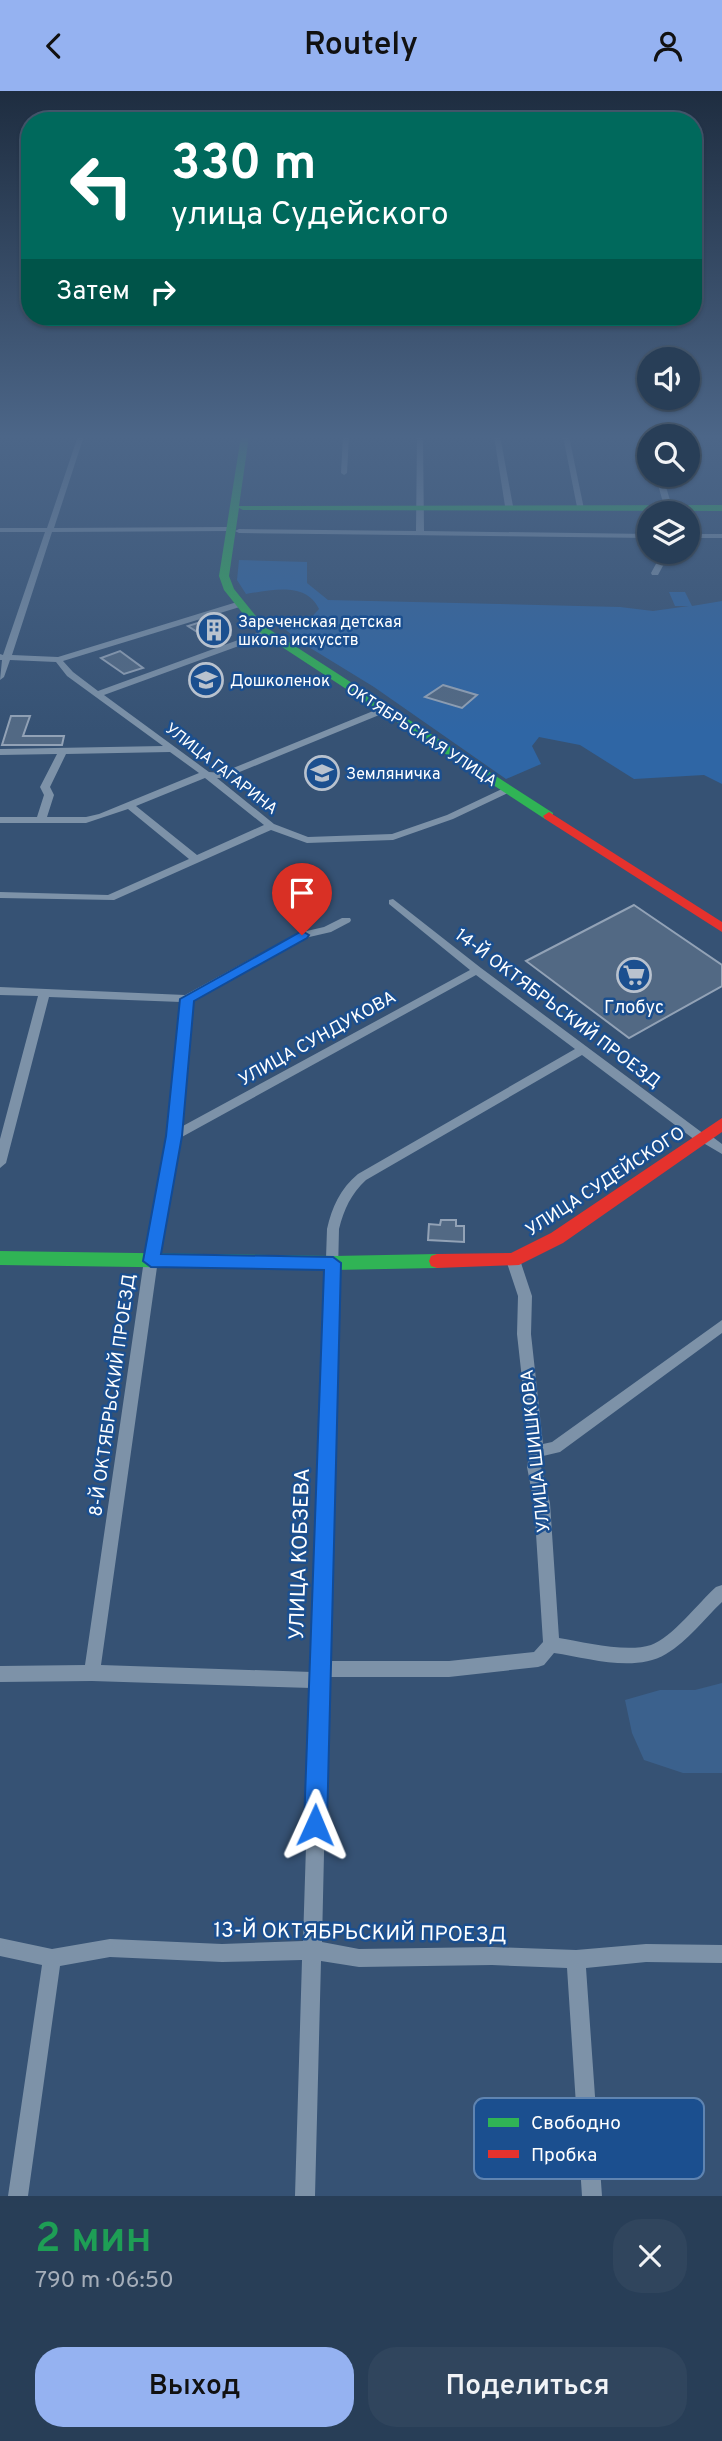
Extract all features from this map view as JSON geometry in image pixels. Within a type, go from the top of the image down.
[{"type":"main road","name":"ОКТЯБРЬСКАЯ УЛИЦА","points":[[234,534],[224,579],[240,604],[269,631],[507,790],[722,928]]},
{"type":"main road","name":"ОКТЯБРЬСКАЯ УЛИЦА","points":[[235,534],[233,580],[269,631],[722,916]]},
{"type":"main road","name":"УЛИЦА СУДЕЙСКОГО","points":[[0,1258],[333,1263],[513,1260],[557,1238],[704,1139],[722,1124]]},
{"type":"street","points":[[0,677],[3,657],[50,534]]},
{"type":"street","points":[[447,534],[637,536]]},
{"type":"street","points":[[700,536],[722,536]]},
{"type":"street","points":[[655,573],[660,564]]},
{"type":"street","points":[[3,657],[58,660],[240,604]]},
{"type":"street","points":[[97,694],[269,631]]},
{"type":"street","name":"УЛИЦА ГАГАРИНА","points":[[58,660],[70,674],[206,774],[271,827],[307,840],[393,837],[450,817],[507,790]]},
{"type":"street","points":[[0,820],[86,820],[206,774],[222,775],[386,709]]},
{"type":"street","points":[[0,752],[172,749]]},
{"type":"street","points":[[41,820],[50,795],[45,787],[63,751]]},
{"type":"street","points":[[129,805],[195,859]]},
{"type":"street","points":[[0,895],[110,898],[271,827]]},
{"type":"street","name":"14-Й ОКТЯБРЬСКИЙ ПРОЕЗД","points":[[393,902],[582,1050],[722,1150]]},
{"type":"street","points":[[0,991],[187,999],[302,935],[327,930],[346,920]]},
{"type":"street","name":"УЛИЦА СУНДУКОВА","points":[[174,1136],[477,970]]},
{"type":"street","points":[[0,1163],[44,993]]},
{"type":"street","name":"8-Й ОКТЯБРЬСКИЙ ПРОЕЗД","points":[[92,1673],[151,1261],[174,1136],[187,999]]},
{"type":"street","name":"УЛИЦА КОБЗЕВА","points":[[305,2196],[318,1675],[335,1219],[342,1198],[362,1177],[582,1050]]},
{"type":"street","name":"УЛИЦА ШИШКОВА","points":[[513,1260],[525,1296],[524,1334],[537,1451],[534,1467],[542,1503],[551,1645]]},
{"type":"street","points":[[537,1451],[555,1448],[722,1326]]},
{"type":"street","points":[[0,1674],[318,1675],[449,1669],[538,1659],[551,1645],[620,1653],[652,1653],[666,1644],[722,1592]]},
{"type":"street","name":"13-Й ОКТЯБРЬСКИЙ ПРОЕЗД","points":[[0,1947],[52,1958],[110,1948],[222,1953],[313,1950],[359,1958],[492,1956],[576,1959],[646,1952],[722,1954]]},
{"type":"street","points":[[18,2196],[52,1958]]},
{"type":"street","points":[[576,1959],[585,2098]]},
{"type":"shaded area","points":[[239,560],[307,562],[307,583],[328,600],[620,607],[653,611],[689,606],[675,606],[669,592],[685,592],[692,606],[722,601],[722,784],[704,775],[634,779],[580,745],[539,737],[532,746],[541,764],[506,779],[374,687],[299,641],[286,630],[308,621],[319,609],[313,600],[306,594],[287,590],[246,594],[237,580]]},
{"type":"shaded area","points":[[722,1683],[722,1773],[683,1773],[644,1760],[632,1733],[625,1700],[660,1690],[695,1690]]},
{"type":"building","name":"Зареченская детская школа искусств","points":[[207,620],[230,635],[211,641],[188,626]]},
{"type":"building","points":[[120,651],[143,668],[124,674],[101,658]]},
{"type":"building","points":[[443,685],[477,695],[462,708],[425,697]]},
{"type":"building","points":[[11,716],[30,716],[23,736],[64,736],[62,745],[2,745]]},
{"type":"building","name":"Глобус","points":[[634,905],[722,965],[722,986],[629,1038],[526,961]]},
{"type":"building","points":[[441,1220],[456,1220],[456,1226],[464,1226],[464,1242],[428,1240],[429,1224],[440,1225]]},
{"type":"traffic: fast","points":[[230,534],[224,576],[229,590],[260,628],[549,816]]},
{"type":"traffic: fast","points":[[0,1258],[333,1263],[437,1261]]},
{"type":"traffic: jam","points":[[549,816],[722,928]]},
{"type":"traffic: jam","points":[[437,1261],[513,1260],[557,1238],[722,1124]]},
{"type":"place","name":"Зареченская детская школа искусств","points":[[214,630]]},
{"type":"place","name":"Дошколенок","points":[[206,680]]},
{"type":"place","name":"Земляничка","points":[[322,773]]},
{"type":"place","name":"Глобус","points":[[634,975]]},
{"type":"route","points":[[302,935],[187,999],[174,1136],[151,1261],[333,1263],[315,1825]]}]
